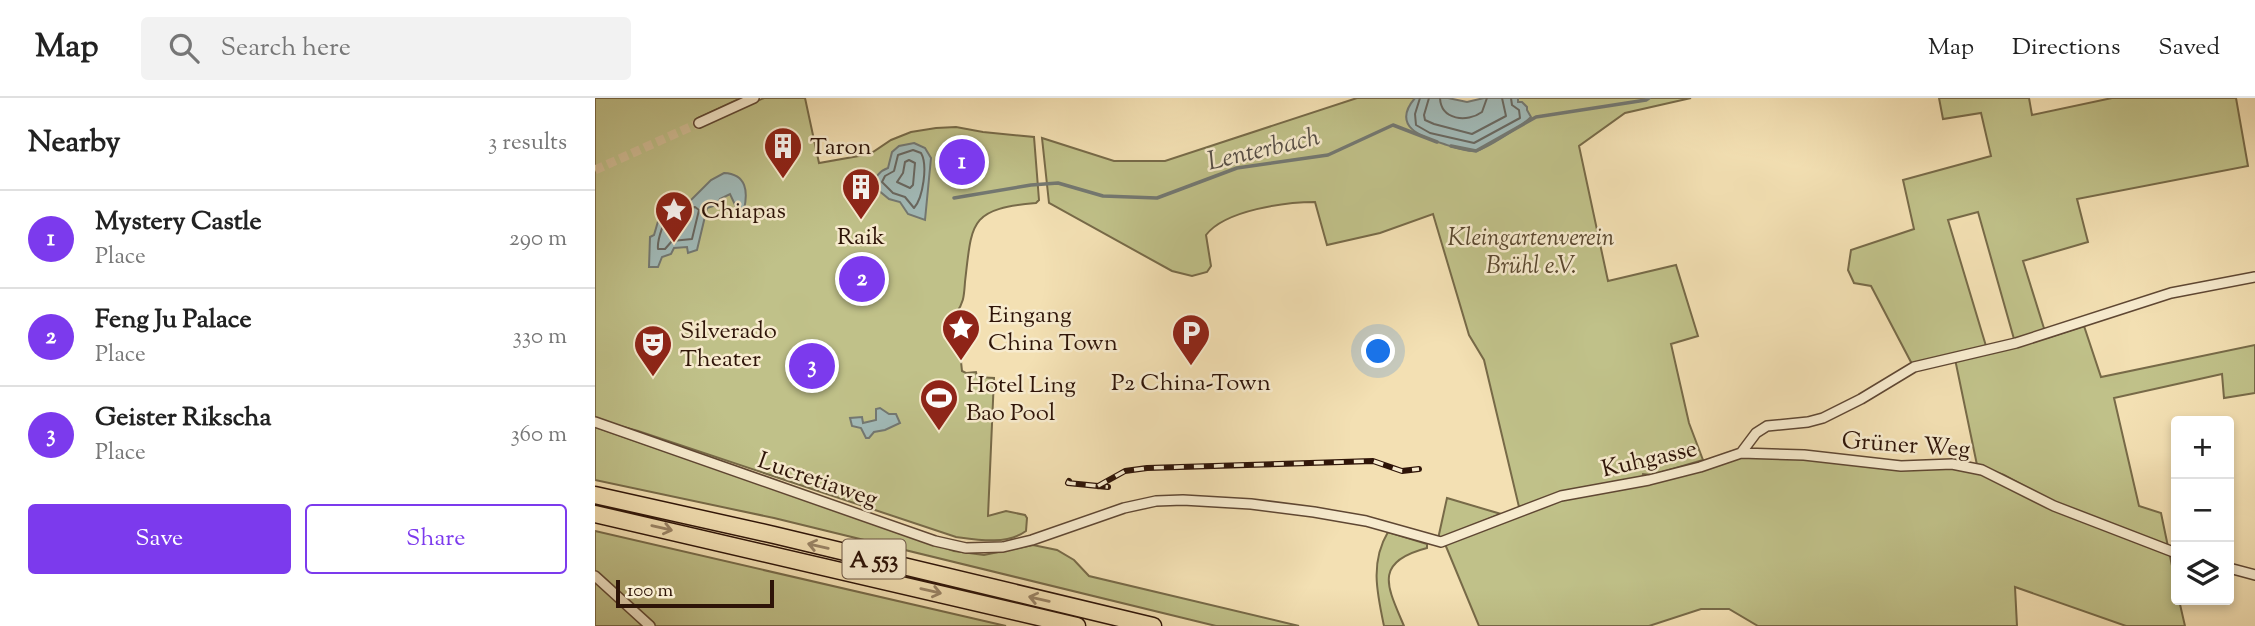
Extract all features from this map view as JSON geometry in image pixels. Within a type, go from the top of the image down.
[{"type":"highway","name":"A 553","points":[[595,495],[788,538],[1153,626]]},
{"type":"highway","name":"A 553","points":[[595,514],[1077,626]]},
{"type":"street","points":[[699,123],[754,98]]},
{"type":"street","name":"Kuhgasse","points":[[1032,540],[1124,508],[1156,501],[1183,500],[1251,504],[1327,514],[1366,521],[1441,542],[1561,496],[1645,481],[1741,453],[1756,433],[1767,426],[1823,418],[1914,367],[2016,342],[2171,293],[2255,277]]},
{"type":"street","name":"Lucretiaweg","points":[[595,422],[950,545],[989,549],[1032,540]]},
{"type":"street","name":"Grüner Weg","points":[[1741,453],[1804,455],[1901,466],[1952,464],[1982,470],[2054,506],[2171,551]]},
{"type":"street","points":[[2234,569],[2255,575]]},
{"type":"street","points":[[595,576],[650,626]]},
{"type":"green space","points":[[595,98],[741,98],[698,118],[702,126],[764,98],[805,98],[819,163],[870,154],[891,140],[911,132],[936,128],[956,127],[1034,137],[1039,200],[1036,203],[998,209],[978,222],[970,245],[963,299],[956,313],[962,371],[976,372],[977,377],[994,378],[988,516],[1006,511],[1025,515],[1026,531],[1001,540],[956,537],[595,419]]},
{"type":"green space","name":"Kleingartenverein Brühl e.V.","points":[[1357,98],[1415,98],[1408,112],[1517,102],[1518,98],[1691,98],[1625,113],[1579,146],[1608,281],[1676,265],[1698,336],[1671,344],[1689,423],[1703,460],[1652,475],[1643,474],[1642,479],[1571,490],[1519,507],[1484,360],[1469,335],[1433,214],[1380,233],[1327,245],[1315,202],[1257,209],[1227,219],[1206,235],[1211,266],[1207,272],[1192,276],[1172,271],[1049,203],[1042,138],[1114,161],[1165,161]]},
{"type":"green space","points":[[1939,98],[2029,98],[2032,115],[2112,98],[2236,98],[2248,166],[2077,199],[2088,242],[2023,261],[2047,338],[2084,326],[2101,377],[2255,345],[2255,393],[2224,398],[2222,374],[2114,398],[2139,506],[2161,513],[2171,561],[2171,605],[2180,605],[2185,626],[2126,626],[2015,587],[2017,626],[1758,626],[1729,609],[1701,609],[1649,626],[1479,626],[1445,544],[1561,500],[1742,457],[1793,457],[1955,468],[1983,473],[2056,503],[2004,475],[1977,465],[1955,359],[2016,346],[1978,212],[1948,220],[1986,346],[1912,364],[1871,286],[1854,283],[1848,270],[1851,250],[1914,229],[1903,180],[1991,156],[1981,113],[1943,119]]},
{"type":"green space","points":[[595,427],[954,551],[984,555],[1033,545],[1057,550],[1074,560],[1089,576],[1299,626],[1216,626],[774,518],[595,480]]},
{"type":"green space","points":[[1447,498],[1501,514],[1438,539]]},
{"type":"green space","points":[[595,531],[1006,626],[595,626]]},
{"type":"green space","points":[[1388,532],[1427,544],[1427,548],[1398,560],[1389,577],[1393,599],[1404,626],[1384,626],[1379,602],[1377,566],[1382,543]]},
{"type":"water","points":[[1415,98],[1448,98],[1467,102],[1484,98],[1518,98],[1518,102],[1527,107],[1531,117],[1488,146],[1468,151],[1426,138],[1412,129],[1406,116]]},
{"type":"water","points":[[914,143],[925,148],[931,158],[925,220],[908,214],[900,202],[889,199],[872,185],[876,177],[888,168],[892,152],[899,146]]},
{"type":"water","points":[[724,173],[737,177],[744,185],[744,210],[737,209],[730,194],[720,199],[717,205],[707,208],[697,250],[688,253],[687,247],[674,248],[671,254],[662,257],[658,267],[649,267],[650,237],[654,235],[659,218],[669,204],[688,203],[711,180]]},
{"type":"water","points":[[880,408],[889,414],[896,414],[900,423],[874,432],[869,438],[866,438],[861,428],[852,426],[850,418],[862,417],[863,423],[876,420],[876,409]]},
{"type":"waterway","name":"Lenterbach","points":[[1451,146],[1476,151],[1536,117],[1649,98]]},
{"type":"waterway","name":"Lenterbach","points":[[954,198],[1058,183],[1103,196],[1157,198],[1237,168],[1328,155],[1393,125],[1437,142]]},
{"type":"tunnel","points":[[595,170],[699,123]]},
{"type":"railway","points":[[1098,486],[1125,471],[1147,468],[1373,461],[1402,471],[1419,469]]},
{"type":"railway","points":[[1069,481],[1068,483],[1108,487]]},
{"type":"place","name":"Mystery Castle","points":[[962,162]]},
{"type":"place","name":"Taron","points":[[783,180]]},
{"type":"place","name":"Raik","points":[[861,221]]},
{"type":"place","name":"Chiapas","points":[[674,244]]},
{"type":"place","name":"Feng Ju Palace","points":[[862,279]]},
{"type":"place","name":"Eingang China Town","points":[[961,362]]},
{"type":"place","name":"Geister Rikscha","points":[[812,366]]},
{"type":"place","name":"P2 China-Town","points":[[1191,367]]},
{"type":"place","name":"Silverado Theater","points":[[653,378]]},
{"type":"place","name":"Hotel Ling Bao Pool","points":[[939,432]]}]
